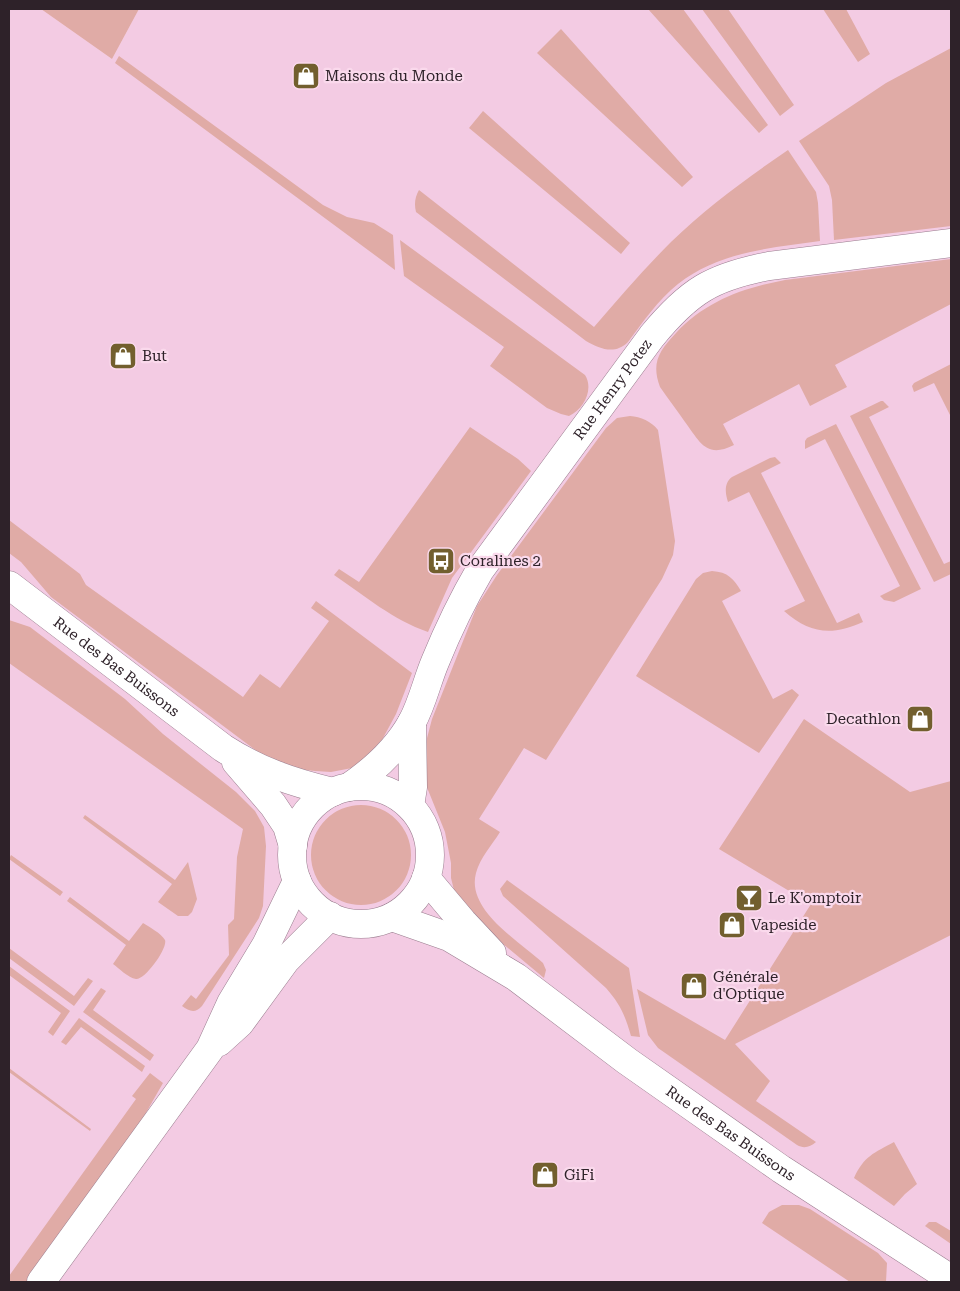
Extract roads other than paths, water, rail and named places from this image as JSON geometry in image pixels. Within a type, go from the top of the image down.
[{"type":"street","name":"Rue Henry Potez","points":[[341,790],[371,772],[391,750],[412,722],[450,628],[480,570],[652,336],[686,299],[703,287],[741,272],[951,242]]},
{"type":"street","name":"Rue des Bas Buissons","points":[[9,585],[244,762],[290,780],[341,790]]},
{"type":"street","name":"Rue Henry Potez","points":[[410,806],[413,787],[412,722]]},
{"type":"street","name":"Rue des Bas Buissons","points":[[223,748],[274,805],[287,826],[293,846]]},
{"type":"street","points":[[366,787],[392,794],[410,806],[422,822],[429,840],[430,859],[426,878],[419,894],[413,900],[392,917],[382,921],[361,924],[345,922],[330,916],[310,902],[297,881],[293,864],[293,846],[297,829],[306,814],[318,802],[341,790],[366,787]]},
{"type":"street","name":"Rue des Bas Buissons","points":[[426,878],[463,922],[516,977]]},
{"type":"street","points":[[41,1282],[210,1049],[230,1003],[266,945],[297,881]]},
{"type":"street","points":[[210,1049],[240,1023],[286,960],[330,916]]},
{"type":"street","name":"Rue des Bas Buissons","points":[[392,917],[449,937],[516,977],[627,1060],[781,1169],[951,1279]]},
{"type":"place","name":"Maisons du Monde","points":[[306,76]]},
{"type":"place","name":"But","points":[[123,356]]},
{"type":"place","name":"Coralines 2","points":[[441,561]]},
{"type":"place","name":"Decathlon","points":[[920,719]]},
{"type":"place","name":"Le K'omptoir","points":[[749,898]]},
{"type":"place","name":"Vapeside","points":[[732,925]]},
{"type":"place","name":"Générale d'Optique","points":[[694,986]]},
{"type":"place","name":"GiFi","points":[[545,1175]]}]
